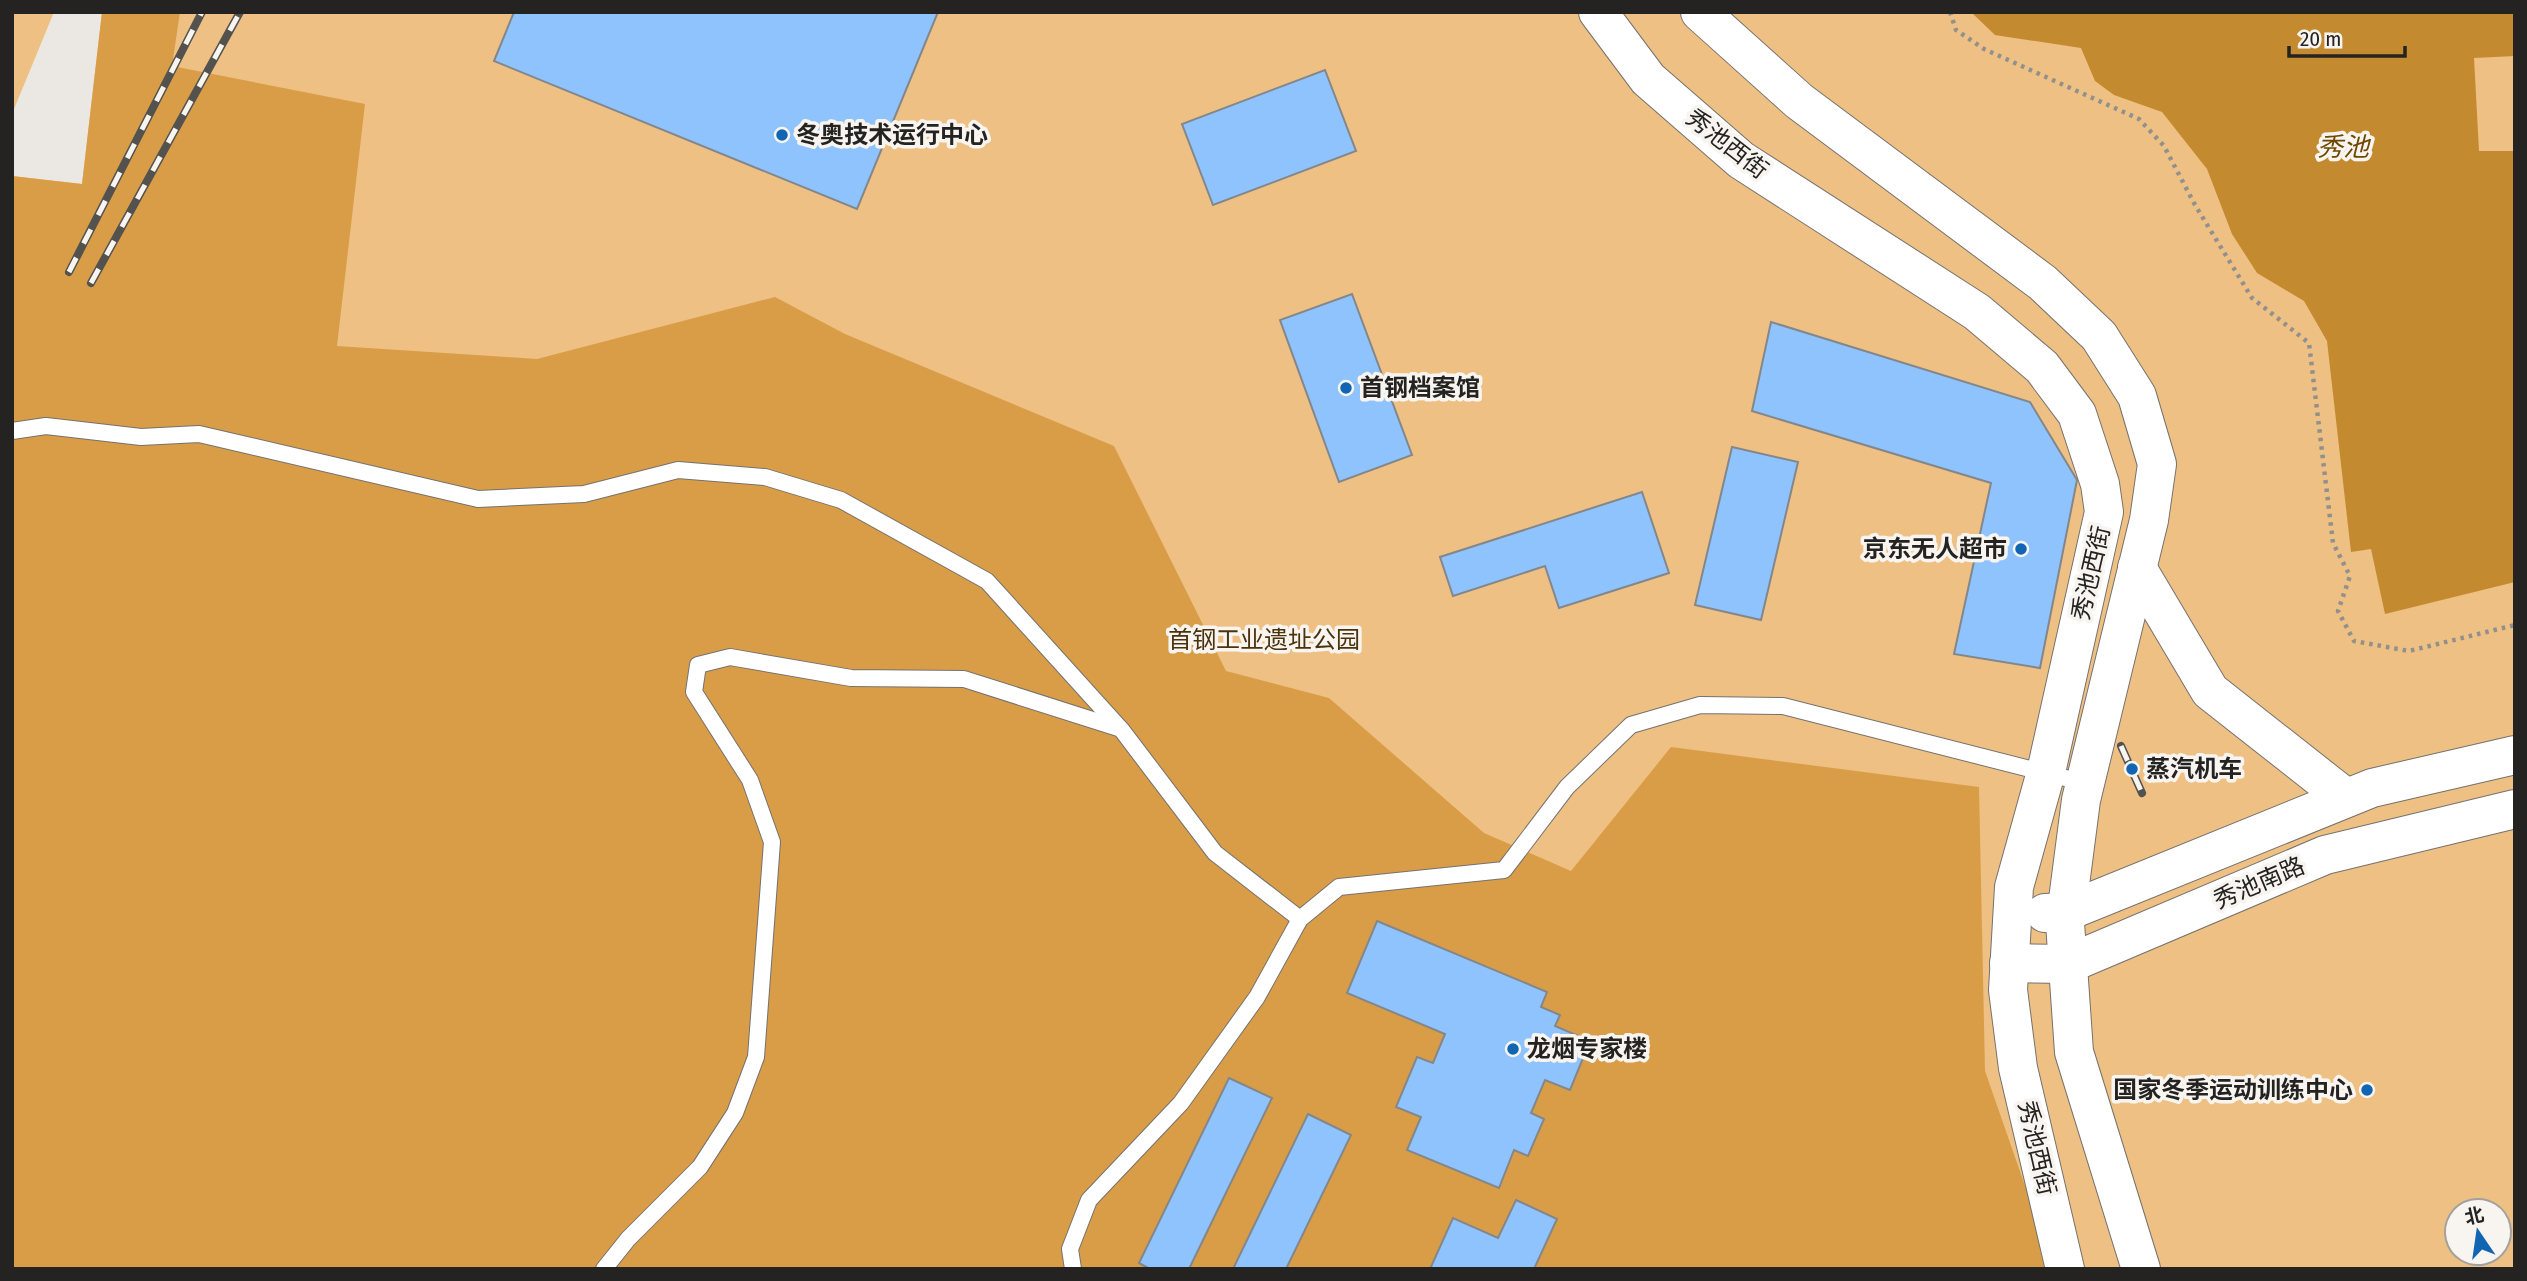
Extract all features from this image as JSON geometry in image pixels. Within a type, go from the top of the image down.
[{"type":"street","name":"秀池西街","points":[[1598,12],[1648,79],[1741,160],[1977,312],[2042,367],[2077,414],[2100,484],[2104,512],[2046,772],[2014,887],[2008,990],[2018,1068],[2065,1269]]},
{"type":"street","name":"秀池西街","points":[[1700,12],[1799,101],[2043,283],[2099,336],[2137,396],[2157,464],[2149,520],[2085,783],[2066,912],[2074,1052],[2141,1269]]},
{"type":"street","points":[[2137,568],[2210,691],[2346,798]]},
{"type":"street","name":"秀池南路","points":[[2012,914],[2066,912],[2372,788],[2515,755]]},
{"type":"street","name":"秀池南路","points":[[2009,963],[2068,964],[2325,855],[2515,809]]},
{"type":"lane","points":[[12,431],[46,426],[141,437],[198,434],[478,499],[584,494],[678,470],[765,477],[841,500],[987,581],[1121,729],[1214,853],[1300,919]]},
{"type":"lane","points":[[604,1269],[628,1239],[701,1167],[735,1113],[756,1057],[772,842],[750,780],[694,692],[698,665],[730,657],[851,678],[964,678],[1121,729]]},
{"type":"lane","points":[[1073,1269],[1069,1249],[1089,1200],[1181,1103],[1257,997],[1300,919],[1339,887],[1504,870],[1567,787],[1631,725],[1700,705],[1783,706],[2085,783]]},
{"type":"path","points":[[1950,12],[1956,30],[1984,49],[2139,119],[2164,146],[2195,205],[2252,298],[2309,343],[2333,543],[2350,576],[2337,611],[2354,641],[2409,651],[2515,625]]},
{"type":"green space","points":[[12,12],[54,12],[12,114]]},
{"type":"green space","name":"首钢工业遗址公园","points":[[102,12],[2515,12],[2515,1269],[12,1269],[12,176],[82,184]]},
{"type":"shaded area","points":[[102,12],[180,12],[172,66],[365,104],[337,346],[537,359],[775,297],[845,334],[1114,446],[1226,671],[1329,698],[1484,833],[1571,871],[1671,747],[1979,787],[1985,1071],[2054,1269],[12,1269],[12,176],[82,184]]},
{"type":"water","name":"秀池","points":[[1971,12],[2515,12],[2515,56],[2474,58],[2479,151],[2515,151],[2515,582],[2385,614],[2371,549],[2351,552],[2327,341],[2304,301],[2257,273],[2232,234],[2207,169],[2162,112],[2114,95],[2095,81],[2081,48],[1995,35]]},
{"type":"building","name":"冬奥技术运行中心","points":[[514,12],[938,12],[857,209],[494,61]]},
{"type":"building","points":[[1325,70],[1356,151],[1213,205],[1182,124]]},
{"type":"building","name":"首钢档案馆","points":[[1352,294],[1412,455],[1339,482],[1280,320]]},
{"type":"building","name":"京东无人超市","points":[[1771,322],[2030,402],[2077,480],[2040,668],[1954,654],[1991,483],[1752,411]]},
{"type":"building","points":[[1732,447],[1798,462],[1761,620],[1695,605]]},
{"type":"building","points":[[1642,492],[1669,573],[1559,608],[1545,566],[1453,596],[1440,557]]},
{"type":"building","name":"龙烟专家楼","points":[[1377,921],[1547,992],[1541,1007],[1560,1015],[1555,1026],[1590,1041],[1570,1090],[1545,1080],[1531,1113],[1544,1119],[1528,1156],[1514,1150],[1499,1188],[1407,1150],[1421,1117],[1396,1107],[1417,1057],[1433,1063],[1445,1034],[1347,993]]},
{"type":"building","points":[[1229,1078],[1272,1098],[1189,1269],[1150,1269],[1139,1263]]},
{"type":"building","points":[[1308,1114],[1351,1135],[1286,1269],[1233,1269]]},
{"type":"building","points":[[1516,1200],[1557,1219],[1534,1269],[1430,1269],[1453,1218],[1498,1238]]},
{"type":"railway","points":[[69,272],[202,12]]},
{"type":"railway","points":[[91,283],[240,12]]},
{"type":"railway","points":[[2121,746],[2142,793]]},
{"type":"place","name":"冬奥技术运行中心","points":[[782,135]]},
{"type":"place","name":"首钢档案馆","points":[[1346,388]]},
{"type":"place","name":"京东无人超市","points":[[2021,549]]},
{"type":"place","name":"蒸汽机车","points":[[2132,769]]},
{"type":"place","name":"龙烟专家楼","points":[[1513,1049]]},
{"type":"place","name":"国家冬季运动训练中心","points":[[2367,1090]]}]
